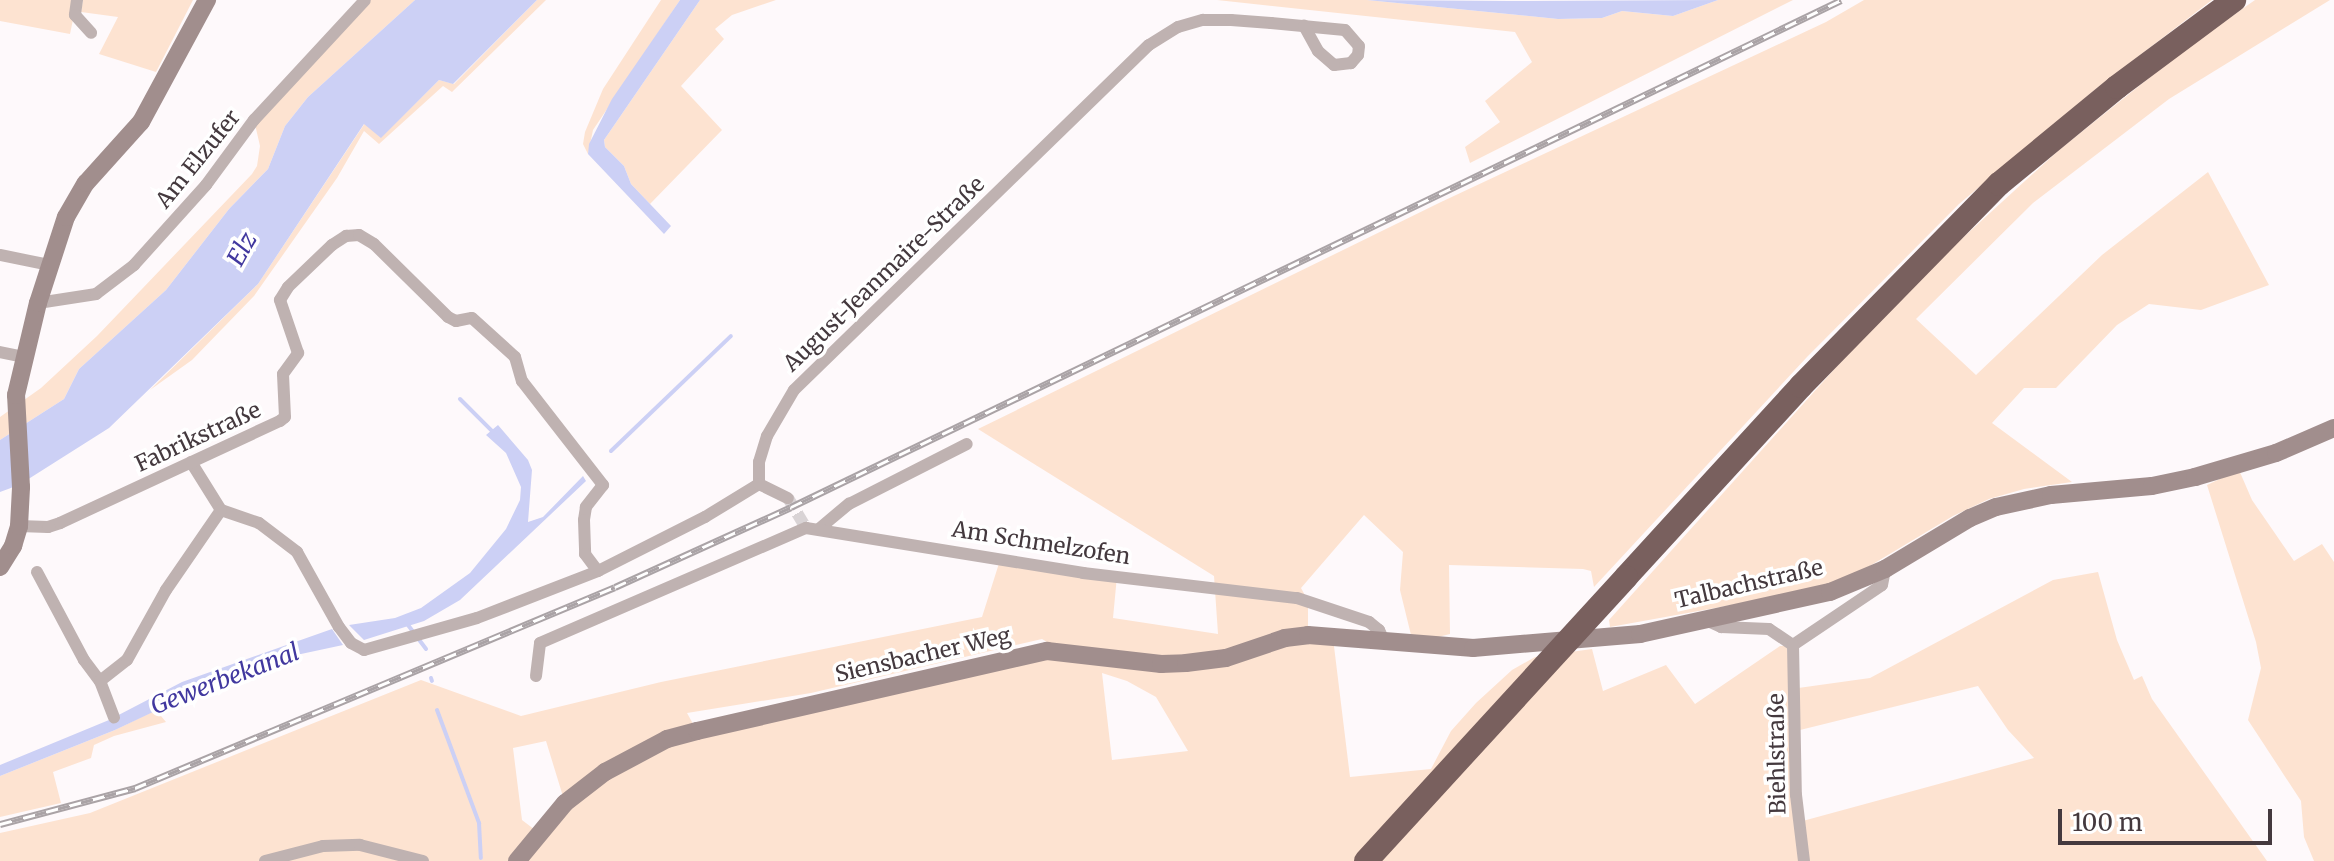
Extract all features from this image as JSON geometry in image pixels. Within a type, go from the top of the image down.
[{"type":"highway","points":[[1366,861],[1801,386],[1999,184],[2117,87],[2234,0]]},
{"type":"street","points":[[77,0],[75,15],[91,33]]},
{"type":"street","points":[[0,567],[13,546],[19,526],[21,487],[16,395],[23,357],[66,217],[79,194],[141,122],[207,0]]},
{"type":"street","name":"Am Elzufer","points":[[38,303],[96,294],[134,265],[206,185],[254,120],[365,0]]},
{"type":"street","name":"August-Jeanmaire-Straße","points":[[759,484],[759,462],[767,436],[794,390],[1149,45],[1178,27],[1203,20],[1304,26]]},
{"type":"street","name":"Fabrikstraße","points":[[19,526],[48,527],[60,523],[285,417],[283,374],[298,353],[280,300],[288,287],[332,245],[346,236],[359,235],[374,244],[448,317],[456,321],[472,318],[515,357],[522,381],[603,485],[586,507],[584,520],[585,554],[598,571]]},
{"type":"street","points":[[0,255],[49,265]]},
{"type":"street","points":[[0,352],[23,357]]},
{"type":"street","name":"Talbachstraße","points":[[1385,643],[1473,648],[1640,634],[1830,592],[1885,569],[1970,518],[1996,507],[2051,495],[2152,486],[2195,477],[2276,453],[2334,428]]},
{"type":"street","name":"Am Schmelzofen","points":[[820,528],[849,504],[967,444]]},
{"type":"street","points":[[191,462],[221,510],[259,523],[297,552],[339,627],[351,643],[364,650],[477,618],[598,571],[705,517],[759,484],[788,498]]},
{"type":"street","points":[[100,681],[127,660],[166,590],[221,510]]},
{"type":"street","name":"Am Schmelzofen","points":[[536,676],[540,643],[806,528],[1083,573],[1258,590],[1354,615],[1379,630],[1385,643]]},
{"type":"street","points":[[1706,620],[1721,627],[1769,629],[1793,645],[1882,585],[1885,569]]},
{"type":"street","points":[[37,572],[84,660],[100,681],[114,717]]},
{"type":"street","name":"Siensbacher Weg","points":[[517,861],[565,803],[605,772],[667,739],[697,731],[1047,651],[1161,664],[1226,658],[1285,638],[1308,635],[1385,643]]},
{"type":"street","name":"Biehlstraße","points":[[1793,645],[1796,795],[1804,861]]},
{"type":"street","points":[[265,861],[323,846],[360,845],[423,861]]},
{"type":"shaded area","points":[[0,0],[77,0],[70,34],[0,21]]},
{"type":"shaded area","points":[[83,0],[193,0],[156,72],[99,54],[118,17],[81,12]]},
{"type":"shaded area","points":[[365,0],[415,0],[308,97],[285,126],[268,169],[229,209],[166,290],[79,369],[64,399],[0,440],[0,417],[41,388],[97,336],[252,174],[257,166],[260,146],[254,120]]},
{"type":"shaded area","points":[[537,0],[546,0],[452,92],[443,86],[379,144],[364,131],[337,178],[254,296],[192,360],[150,390],[258,284],[365,123],[381,137],[439,80],[454,84]]},
{"type":"shaded area","points":[[661,0],[680,0],[593,130],[588,154],[583,144],[585,132],[603,89]]},
{"type":"shaded area","points":[[700,0],[776,0],[732,15],[715,29],[724,39],[681,86],[722,130],[650,204],[631,184],[624,166],[605,147],[604,140]]},
{"type":"shaded area","points":[[1217,0],[1367,0],[1558,19],[1602,18],[1622,11],[1673,16],[1718,0],[1793,0],[1470,163],[1465,147],[1500,122],[1485,101],[1532,62],[1515,32]]},
{"type":"shaded area","points":[[1864,0],[2212,0],[2097,88],[1959,204],[1807,357],[1594,587],[1591,571],[1583,569],[1449,565],[1450,634],[1438,637],[1411,635],[1400,590],[1403,552],[1364,515],[1301,588],[1308,601],[1308,635],[1333,638],[1350,777],[1431,769],[1451,731],[1476,703],[1512,670],[1535,657],[1592,649],[1603,691],[1666,665],[1695,704],[1780,646],[1787,646],[1791,689],[1870,678],[2053,580],[2098,572],[2117,640],[2134,680],[2142,676],[2152,699],[2267,861],[0,861],[0,833],[90,813],[421,680],[521,716],[661,682],[982,617],[1001,557],[1117,576],[1113,618],[1218,634],[1214,576],[978,429],[1441,202],[1826,22]],"holes":[[[1042,639],[1060,650],[697,731],[687,713],[811,693]],[[1102,673],[1127,681],[1156,697],[1188,751],[1112,760]],[[1978,686],[2008,730],[2034,758],[1799,822],[1796,731]],[[546,741],[565,803],[539,833],[522,820],[513,748]]]},
{"type":"shaded area","points":[[2255,0],[2330,0],[2169,99],[2033,203],[1916,319],[1976,375],[2102,255],[2208,172],[2269,285],[2201,310],[2149,304],[2117,325],[2056,388],[2024,388],[1992,423],[2072,482],[2024,489],[1989,499],[1953,516],[1863,570],[1815,590],[1610,627],[1609,620],[1839,364],[1933,265],[2059,150],[2184,50]]},
{"type":"shaded area","points":[[2239,470],[2252,500],[2294,561],[2322,544],[2334,562],[2334,861],[2314,861],[2304,837],[2301,801],[2248,720],[2261,668],[2256,642],[2207,485]]},
{"type":"shaded area","points":[[156,710],[166,722],[114,736],[94,745],[91,758],[53,772],[61,803],[0,817],[0,776],[115,730]]},
{"type":"water","name":"Elz","points":[[415,0],[537,0],[453,84],[439,80],[381,138],[364,124],[258,284],[109,428],[19,485],[0,492],[0,440],[64,399],[79,369],[166,290],[229,209],[268,169],[285,126],[308,97]]},
{"type":"water","points":[[680,0],[700,0],[604,140],[605,147],[624,166],[631,184],[671,226],[664,234],[588,154],[589,144],[612,99]]},
{"type":"water","points":[[1367,0],[1718,0],[1673,16],[1622,11],[1602,18],[1558,19]]},
{"type":"water","points":[[498,425],[528,460],[532,470],[528,522],[543,517],[583,476],[586,481],[460,600],[424,621],[364,640],[349,625],[395,618],[421,608],[470,573],[506,529],[520,500],[521,487],[506,453],[486,435]]},
{"type":"water","points":[[332,629],[343,645],[273,660],[115,730],[0,776],[0,765],[109,720],[182,682]]},
{"type":"waterway","name":"Gewerbekanal","points":[[611,451],[731,336]]},
{"type":"waterway","name":"Gewerbekanal","points":[[460,399],[495,434]]},
{"type":"waterway","points":[[408,625],[426,649]]},
{"type":"waterway","points":[[437,710],[479,823],[481,858]]},
{"type":"tunnel","points":[[788,498],[806,528]]},
{"type":"railway","points":[[0,824],[135,788],[615,587],[791,507],[1841,0]]}]
